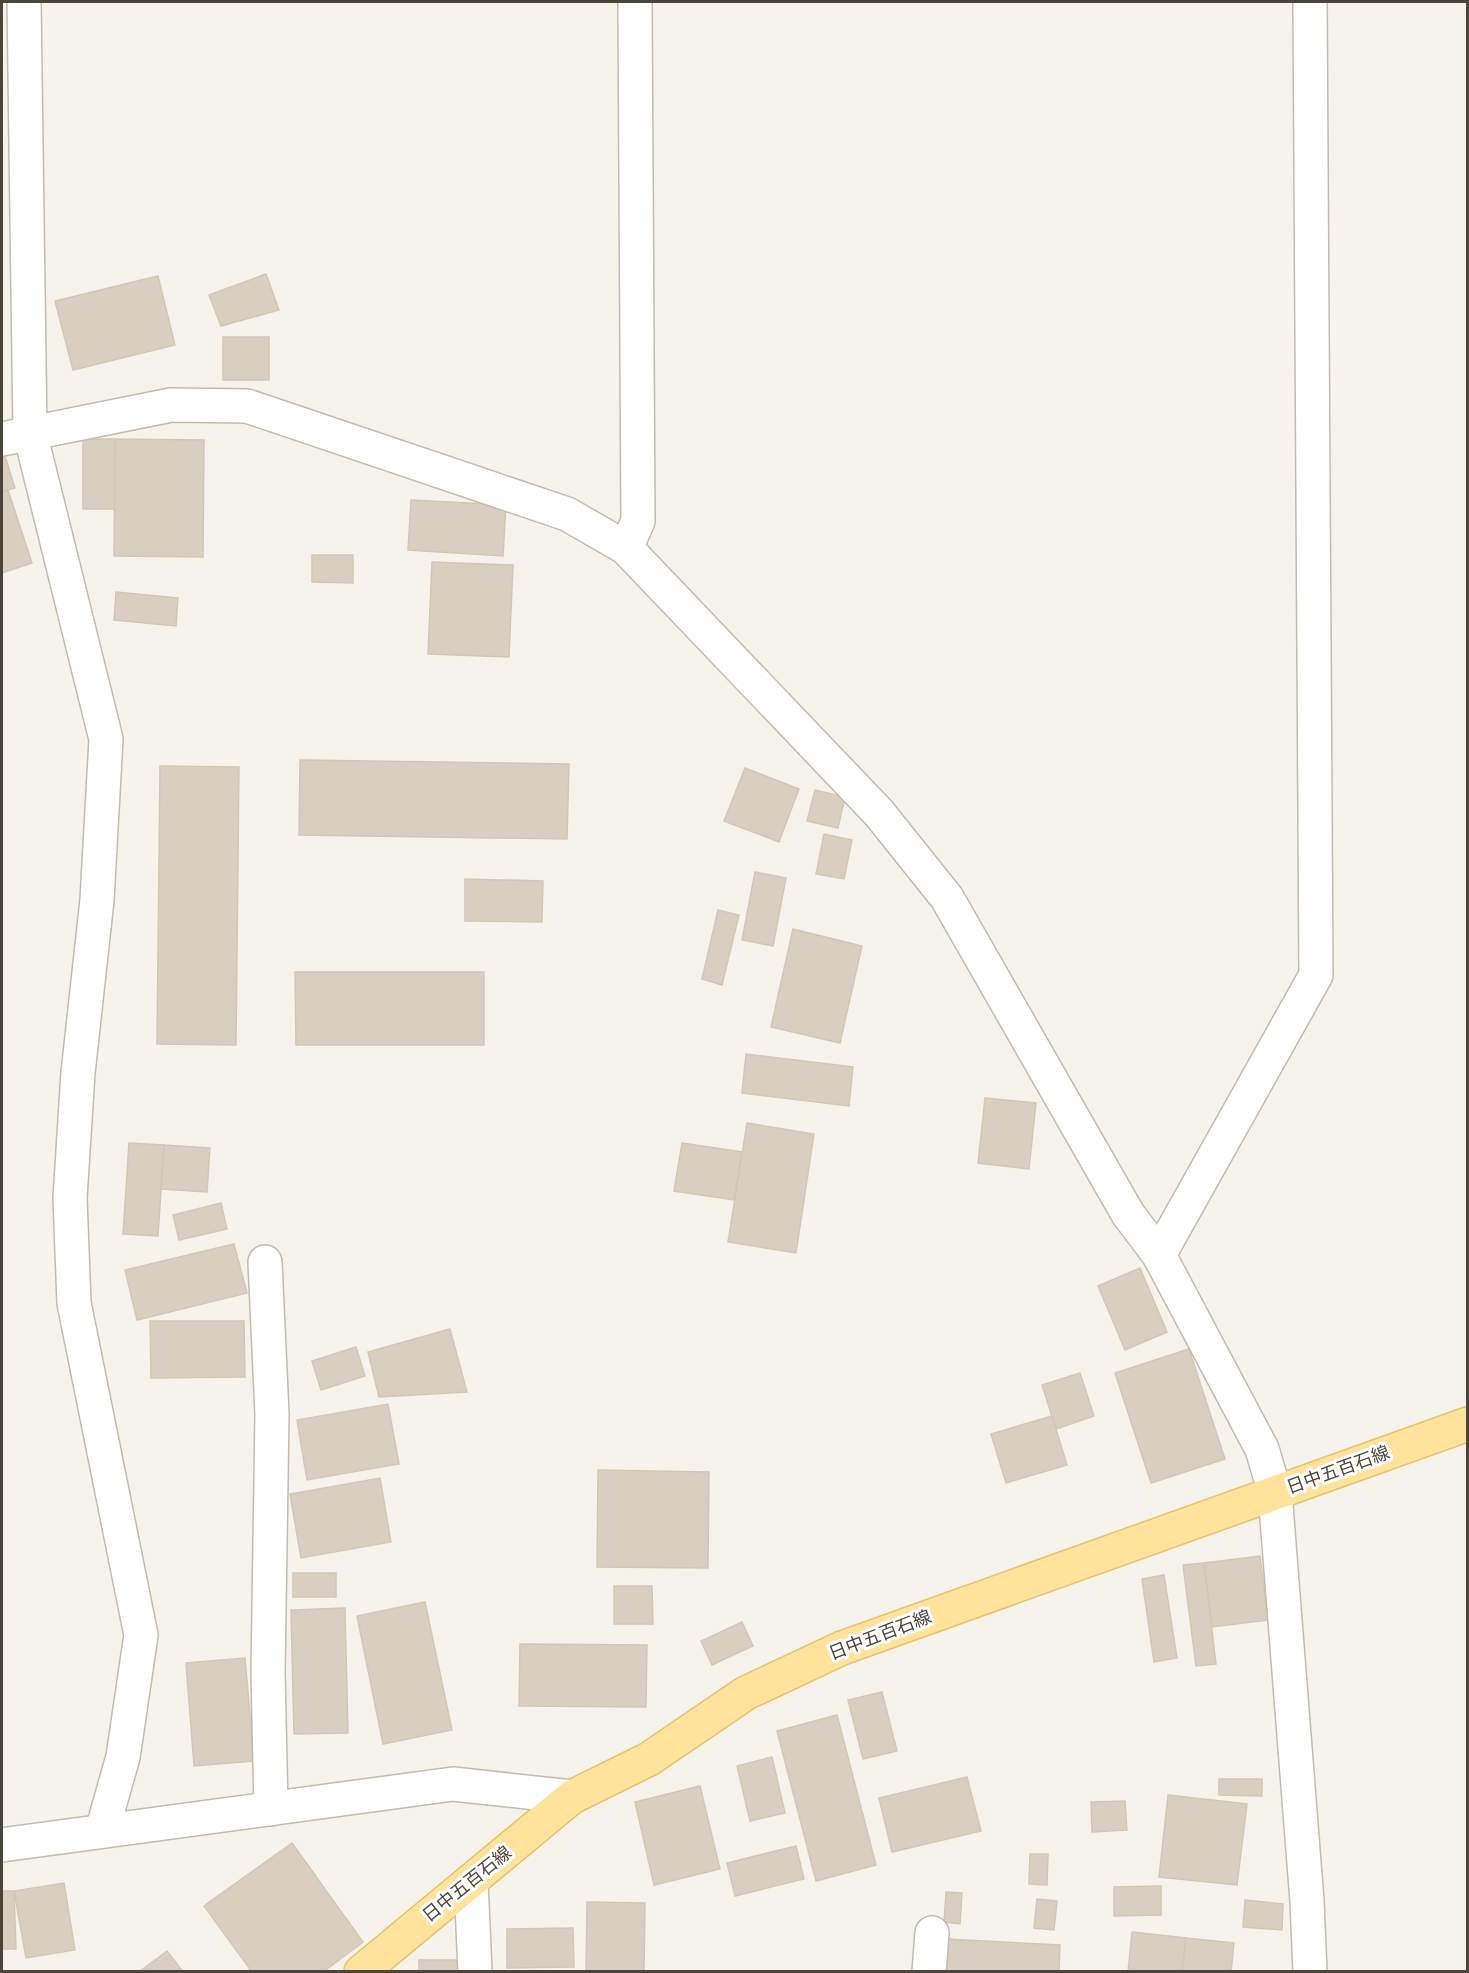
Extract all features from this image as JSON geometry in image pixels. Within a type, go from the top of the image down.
[{"type":"main road","name":"日中五百石線","points":[[360,1971],[572,1797],[649,1759],[746,1693],[842,1648],[1467,1424]]},
{"type":"street","points":[[24,2],[16,436],[106,739],[97,900],[78,1073],[70,1210],[74,1304],[141,1635],[123,1757],[102,1831]]},
{"type":"street","points":[[626,548],[638,521],[636,2]]},
{"type":"street","points":[[1159,1255],[1316,975],[1310,2]]},
{"type":"street","points":[[16,436],[171,405],[247,406],[567,514],[626,548],[879,813],[947,898],[1128,1214],[1159,1255],[1262,1449],[1275,1493],[1307,1901],[1310,1971]]},
{"type":"street","points":[[265,1262],[272,1414],[268,1673],[271,1809]]},
{"type":"street","points":[[2,1845],[453,1784],[572,1797]]},
{"type":"street","points":[[471,1881],[475,1971]]},
{"type":"street","points":[[929,1971],[932,1933]]},
{"type":"building","points":[[266,274],[279,310],[221,326],[209,295]]},
{"type":"building","points":[[158,276],[175,345],[73,370],[55,301]]},
{"type":"building","points":[[223,337],[269,337],[269,380],[223,380]]},
{"type":"building","points":[[83,439],[115,439],[115,509],[83,509]]},
{"type":"building","points":[[115,439],[204,440],[203,557],[114,556]]},
{"type":"building","points":[[5,456],[15,488],[2,492],[2,457]]},
{"type":"building","points":[[8,490],[32,563],[2,573],[2,492]]},
{"type":"building","points":[[411,500],[506,505],[503,556],[408,550]]},
{"type":"building","points":[[312,555],[353,555],[353,583],[312,582]]},
{"type":"building","points":[[432,562],[513,565],[509,657],[428,654]]},
{"type":"building","points":[[116,592],[178,598],[176,626],[114,620]]},
{"type":"building","points":[[300,760],[569,764],[567,839],[299,835]]},
{"type":"building","points":[[160,766],[239,767],[236,1045],[157,1044]]},
{"type":"building","points":[[745,768],[799,789],[779,842],[724,821]]},
{"type":"building","points":[[815,790],[845,797],[838,828],[807,821]]},
{"type":"building","points":[[824,834],[852,840],[844,879],[816,874]]},
{"type":"building","points":[[755,872],[786,878],[773,946],[742,940]]},
{"type":"building","points":[[465,879],[543,881],[542,922],[465,921]]},
{"type":"building","points":[[718,910],[739,915],[722,985],[702,979]]},
{"type":"building","points":[[793,929],[862,946],[840,1043],[771,1027]]},
{"type":"building","points":[[295,972],[484,972],[484,1045],[296,1045]]},
{"type":"building","points":[[746,1054],[853,1067],[849,1106],[742,1093]]},
{"type":"building","points":[[985,1098],[1036,1103],[1029,1169],[978,1163]]},
{"type":"building","points":[[747,1123],[814,1134],[796,1253],[728,1242]]},
{"type":"building","points":[[129,1143],[164,1145],[158,1236],[123,1234]]},
{"type":"building","points":[[682,1143],[742,1152],[734,1200],[674,1191]]},
{"type":"building","points":[[164,1145],[210,1148],[207,1192],[161,1189]]},
{"type":"building","points":[[221,1203],[227,1229],[179,1240],[173,1215]]},
{"type":"building","points":[[234,1244],[247,1293],[137,1320],[125,1270]]},
{"type":"building","points":[[1140,1268],[1167,1332],[1125,1350],[1098,1286]]},
{"type":"building","points":[[150,1321],[244,1321],[245,1377],[151,1378]]},
{"type":"building","points":[[450,1329],[467,1392],[379,1397],[368,1352]]},
{"type":"building","points":[[356,1347],[365,1376],[321,1390],[312,1361]]},
{"type":"building","points":[[1189,1349],[1225,1459],[1151,1483],[1115,1373]]},
{"type":"building","points":[[1080,1373],[1094,1416],[1056,1429],[1042,1385]]},
{"type":"building","points":[[388,1404],[399,1464],[307,1480],[297,1420]]},
{"type":"building","points":[[1052,1416],[1067,1465],[1006,1483],[991,1434]]},
{"type":"building","points":[[598,1470],[709,1472],[708,1568],[597,1567]]},
{"type":"building","points":[[380,1478],[391,1542],[301,1558],[290,1494]]},
{"type":"building","points":[[1260,1556],[1268,1620],[1212,1627],[1204,1563]]},
{"type":"building","points":[[1204,1563],[1216,1664],[1196,1666],[1183,1565]]},
{"type":"building","points":[[293,1573],[336,1573],[336,1597],[293,1597]]},
{"type":"building","points":[[1164,1575],[1177,1658],[1154,1662],[1142,1579]]},
{"type":"building","points":[[614,1586],[652,1586],[653,1624],[614,1624]]},
{"type":"building","points":[[425,1602],[452,1730],[383,1744],[357,1616]]},
{"type":"building","points":[[345,1608],[348,1733],[294,1734],[291,1610]]},
{"type":"building","points":[[742,1622],[753,1646],[712,1665],[701,1641]]},
{"type":"building","points":[[520,1644],[647,1645],[646,1707],[519,1706]]},
{"type":"building","points":[[245,1658],[254,1761],[194,1766],[186,1663]]},
{"type":"building","points":[[882,1692],[897,1751],[863,1759],[848,1700]]},
{"type":"building","points":[[837,1715],[876,1865],[816,1881],[777,1731]]},
{"type":"building","points":[[772,1757],[785,1813],[750,1821],[737,1766]]},
{"type":"building","points":[[967,1777],[981,1831],[892,1852],[879,1798]]},
{"type":"building","points":[[1219,1779],[1262,1779],[1262,1796],[1219,1795]]},
{"type":"building","points":[[700,1786],[720,1869],[654,1885],[635,1802]]},
{"type":"building","points":[[1168,1795],[1247,1804],[1237,1885],[1159,1877]]},
{"type":"building","points":[[1125,1801],[1127,1830],[1092,1832],[1091,1802]]},
{"type":"building","points":[[292,1843],[363,1942],[323,1972],[252,1972],[204,1906]]},
{"type":"building","points":[[796,1846],[804,1879],[735,1896],[727,1863]]},
{"type":"building","points":[[1030,1854],[1048,1854],[1047,1885],[1029,1884]]},
{"type":"building","points":[[64,1883],[75,1950],[26,1958],[14,1891]]},
{"type":"building","points":[[1161,1886],[1161,1915],[1114,1916],[1114,1887]]},
{"type":"building","points":[[2,1891],[14,1891],[16,1949],[2,1949]]},
{"type":"building","points":[[946,1892],[962,1893],[960,1924],[944,1922]]},
{"type":"building","points":[[1037,1899],[1057,1901],[1054,1930],[1034,1928]]},
{"type":"building","points":[[1245,1900],[1283,1904],[1282,1930],[1243,1927]]},
{"type":"building","points":[[587,1902],[645,1903],[644,1972],[586,1972]]},
{"type":"building","points":[[573,1928],[574,1967],[507,1968],[507,1929]]},
{"type":"building","points":[[1132,1932],[1186,1938],[1182,1972],[1128,1972]]},
{"type":"building","points":[[1186,1938],[1234,1943],[1231,1972],[1182,1972]]},
{"type":"building","points":[[947,1939],[1060,1945],[1059,1972],[946,1972]]},
{"type":"building","points":[[167,1951],[183,1972],[139,1972]]},
{"type":"building","points":[[419,1960],[463,1960],[463,1972],[419,1972]]}]
